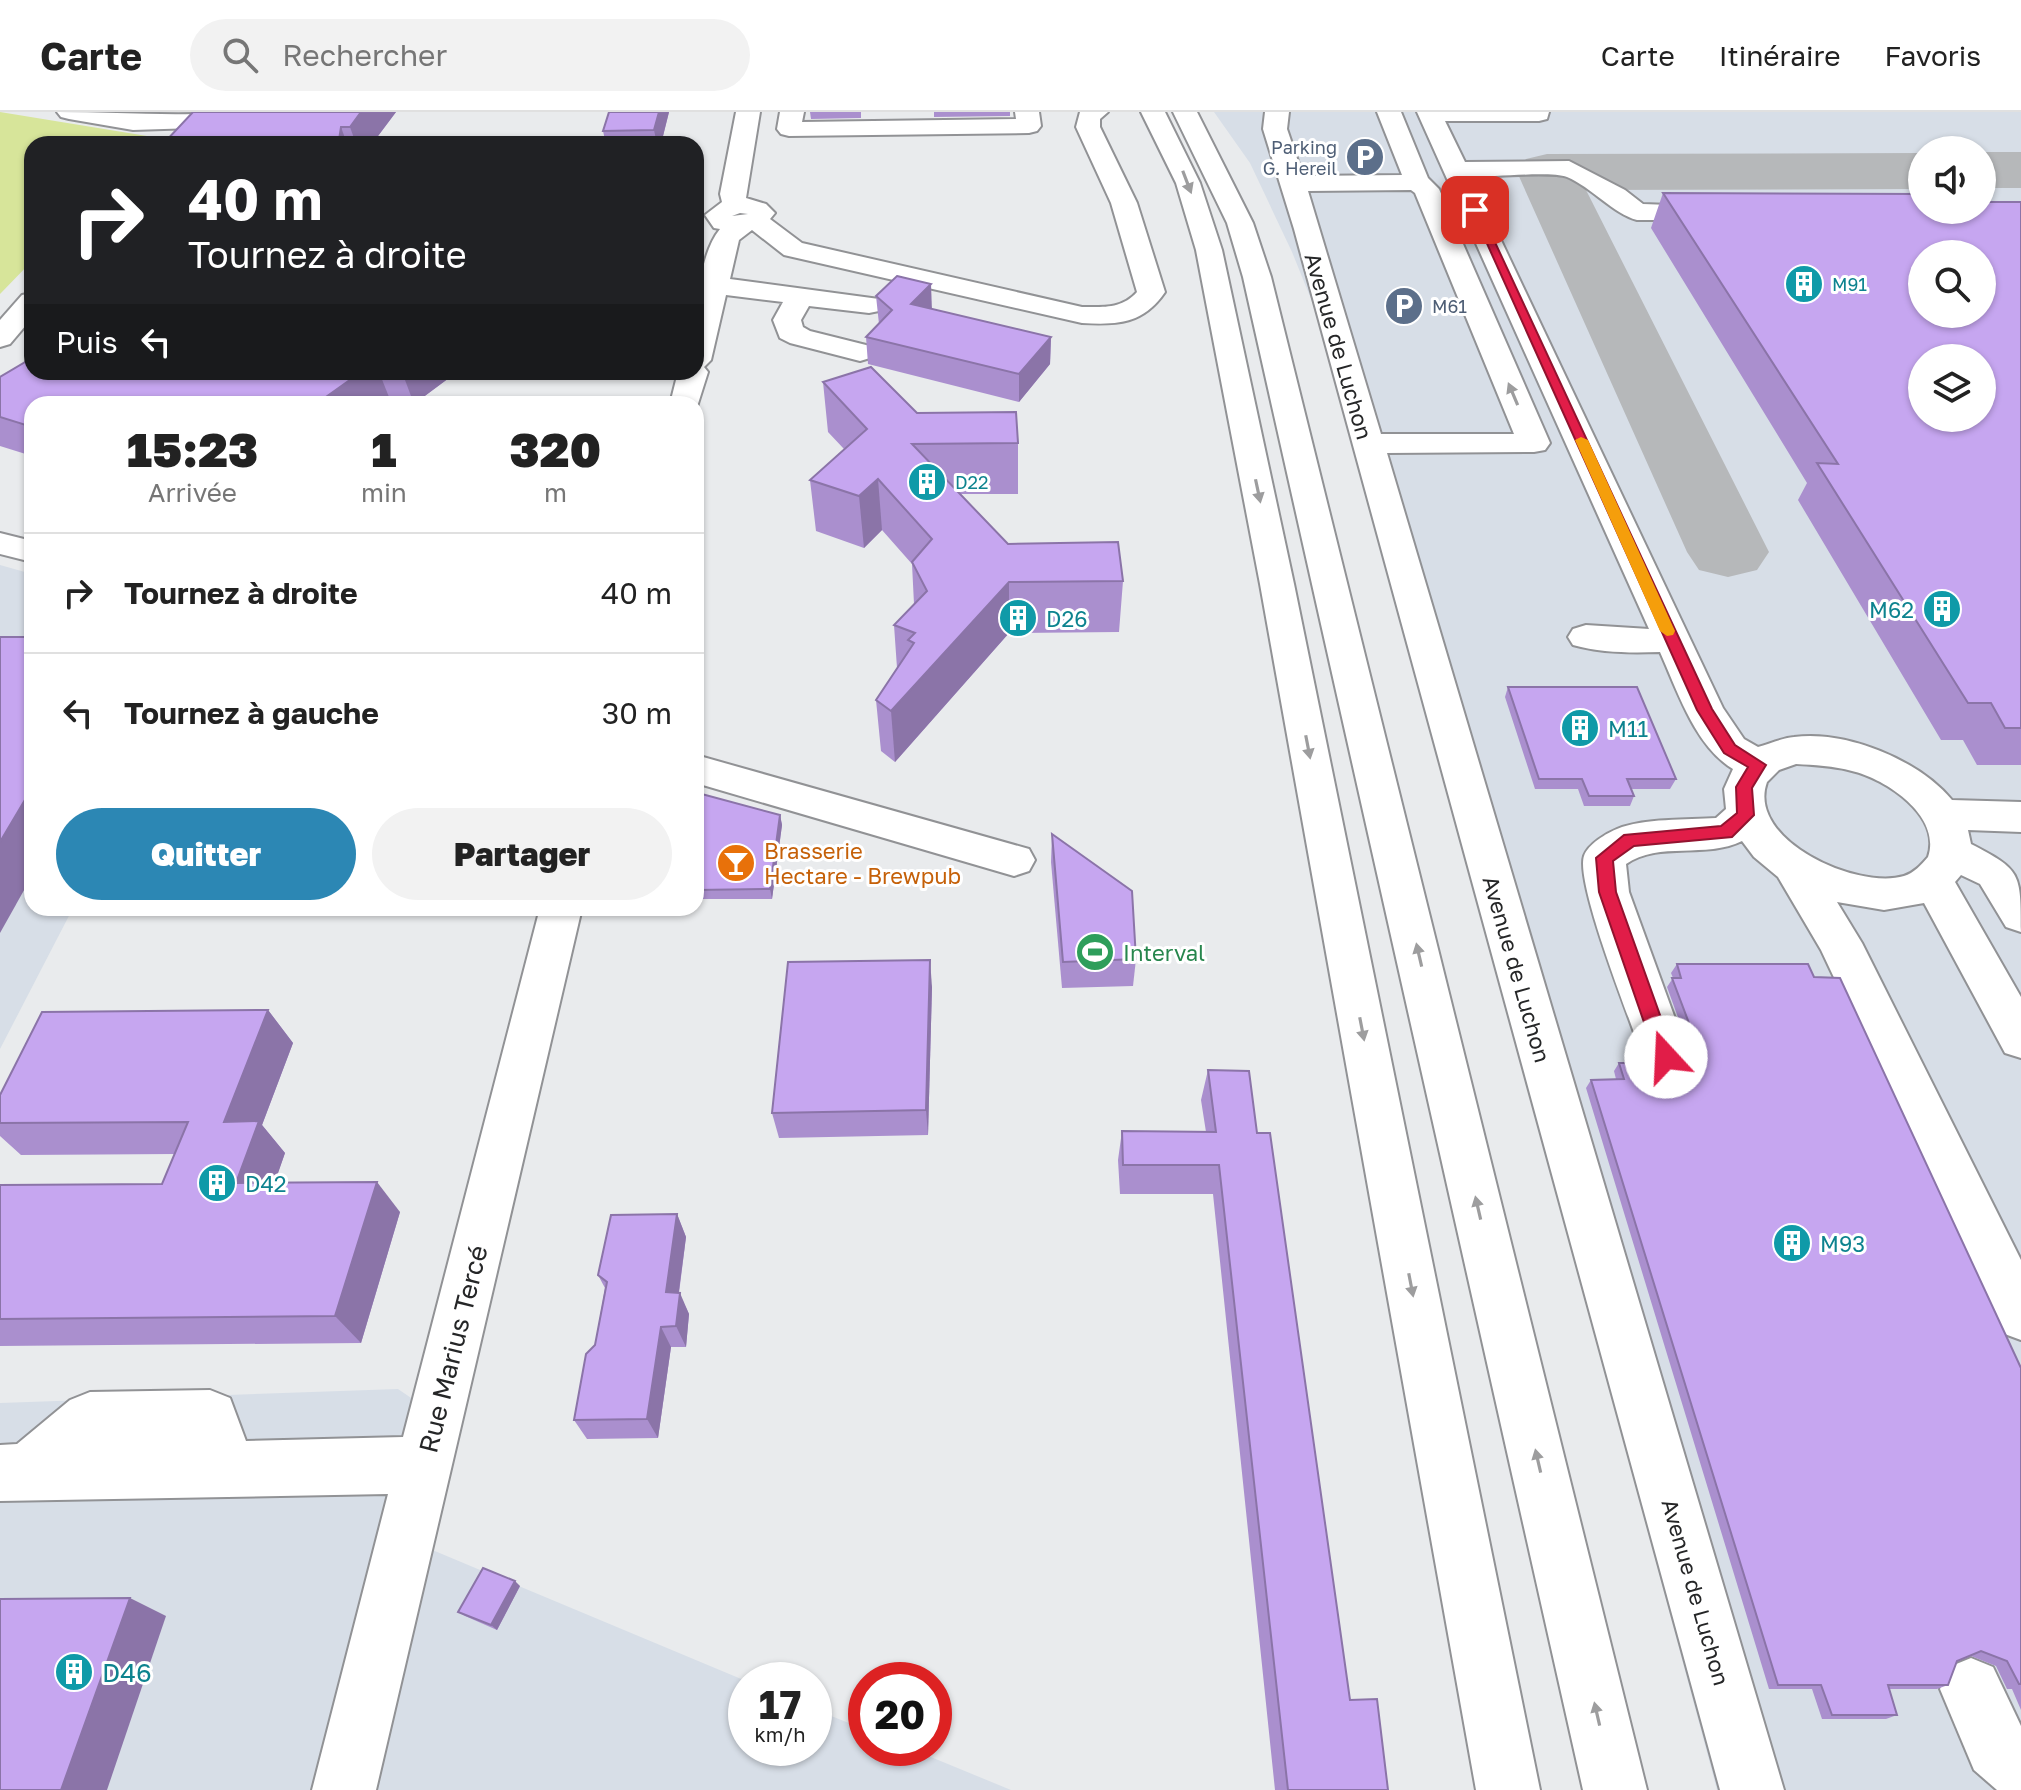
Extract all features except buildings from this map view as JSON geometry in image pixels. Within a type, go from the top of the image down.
[{"type":"main road","points":[[69,112],[133,123],[198,117]]},
{"type":"main road","points":[[748,112],[733,194],[743,218],[793,249]]},
{"type":"main road","points":[[792,112],[789,129],[1029,126],[1027,112]]},
{"type":"main road","points":[[717,274],[745,244],[769,244],[1082,315],[1111,316],[1144,305],[1151,292],[1124,203],[1088,127],[1089,116],[1096,112]]},
{"type":"main road","points":[[1153,112],[1188,183],[1209,250],[1277,584],[1508,1790]]},
{"type":"main road","points":[[1185,112],[1240,223],[1261,292],[1615,1790]]},
{"type":"main road","points":[[1201,112],[1234,174],[1240,223]]},
{"type":"main road","points":[[1367,444],[1534,443],[1419,199],[1389,112]]},
{"type":"main road","points":[[1747,212],[1637,212],[1616,195],[1569,168],[1538,113],[1430,113],[1671,640],[1720,735],[1730,749],[1758,765]]},
{"type":"main road","points":[[184,136],[198,117]]},
{"type":"main road","points":[[1288,139],[1343,183],[1419,199]]},
{"type":"main road","name":"Avenue de Luchon","points":[[1288,139],[1367,444],[1752,1790]]},
{"type":"main road","points":[[1456,170],[1569,168]]},
{"type":"main road","points":[[704,327],[726,239],[743,218]]},
{"type":"main road","points":[[717,274],[800,296],[869,305]]},
{"type":"main road","points":[[800,296],[787,320],[790,332],[860,352]]},
{"type":"main road","points":[[0,297],[24,298]]},
{"type":"main road","points":[[0,338],[24,309]]},
{"type":"main road","points":[[0,543],[24,550]]},
{"type":"main road","points":[[1586,637],[1623,641],[1671,640]]},
{"type":"main road","points":[[1947,834],[1947,867],[1924,886],[1898,893],[1860,891],[1825,882],[1793,866],[1763,841],[1746,815],[1744,787],[1758,765],[1770,757],[1795,750],[1840,753],[1877,764],[1920,790],[1947,834],[2008,872],[2021,915]]},
{"type":"main road","points":[[704,771],[1014,860]]},
{"type":"main road","points":[[1666,1057],[1608,892],[1604,858],[1630,840],[1726,832],[1746,815]]},
{"type":"main road","points":[[1947,834],[2021,817]]},
{"type":"main road","points":[[1793,866],[1840,943],[2021,1315]]},
{"type":"main road","points":[[1924,886],[1939,892],[2021,1039]]},
{"type":"main road","name":"Rue Marius Tercé","points":[[344,1790],[425,1464],[520,1007],[558,916]]},
{"type":"main road","points":[[14,1472],[425,1464]]},
{"type":"main road","points":[[1971,1689],[1997,1747],[2021,1768]]},
{"type":"shaded area","points":[[1214,112],[2021,112],[2021,1790],[1717,1790],[1332,351],[1292,252],[1250,163]]},
{"type":"shaded area","points":[[0,565],[24,572],[24,916],[69,916],[0,1049]]},
{"type":"shaded area","points":[[398,1389],[458,1430],[430,1549],[728,1673],[728,1766],[832,1766],[832,1716],[848,1723],[848,1766],[952,1766],[1011,1790],[0,1790],[0,1403]]},
{"type":"green space","points":[[0,112],[147,136],[24,136],[24,269],[0,294]]},
{"type":"taxiway","points":[[1996,170],[2021,170]]},
{"type":"taxiway","points":[[1728,552],[1547,172],[1908,171]]},
{"type":"slow traffic","points":[[1581,440],[1667,631]]},
{"type":"place","name":"Parking G. Hereil","points":[[1365,157]]},
{"type":"place","name":"M91","points":[[1804,284]]},
{"type":"place","name":"M61","points":[[1404,306]]},
{"type":"place","name":"D22","points":[[927,482]]},
{"type":"place","name":"M62","points":[[1942,609]]},
{"type":"place","name":"D26","points":[[1018,618]]},
{"type":"place","name":"M11","points":[[1580,728]]},
{"type":"place","name":"Brasserie Hectare - Brewpub","points":[[736,863]]},
{"type":"place","name":"Interval","points":[[1095,952]]},
{"type":"place","name":"D42","points":[[217,1183]]},
{"type":"place","name":"M93","points":[[1792,1243]]},
{"type":"place","name":"D46","points":[[74,1672]]},
{"type":"route","points":[[1475,210],[1705,710],[1730,749],[1758,765],[1744,787],[1746,815],[1726,832],[1630,840],[1604,858],[1608,892],[1666,1057]]}]
